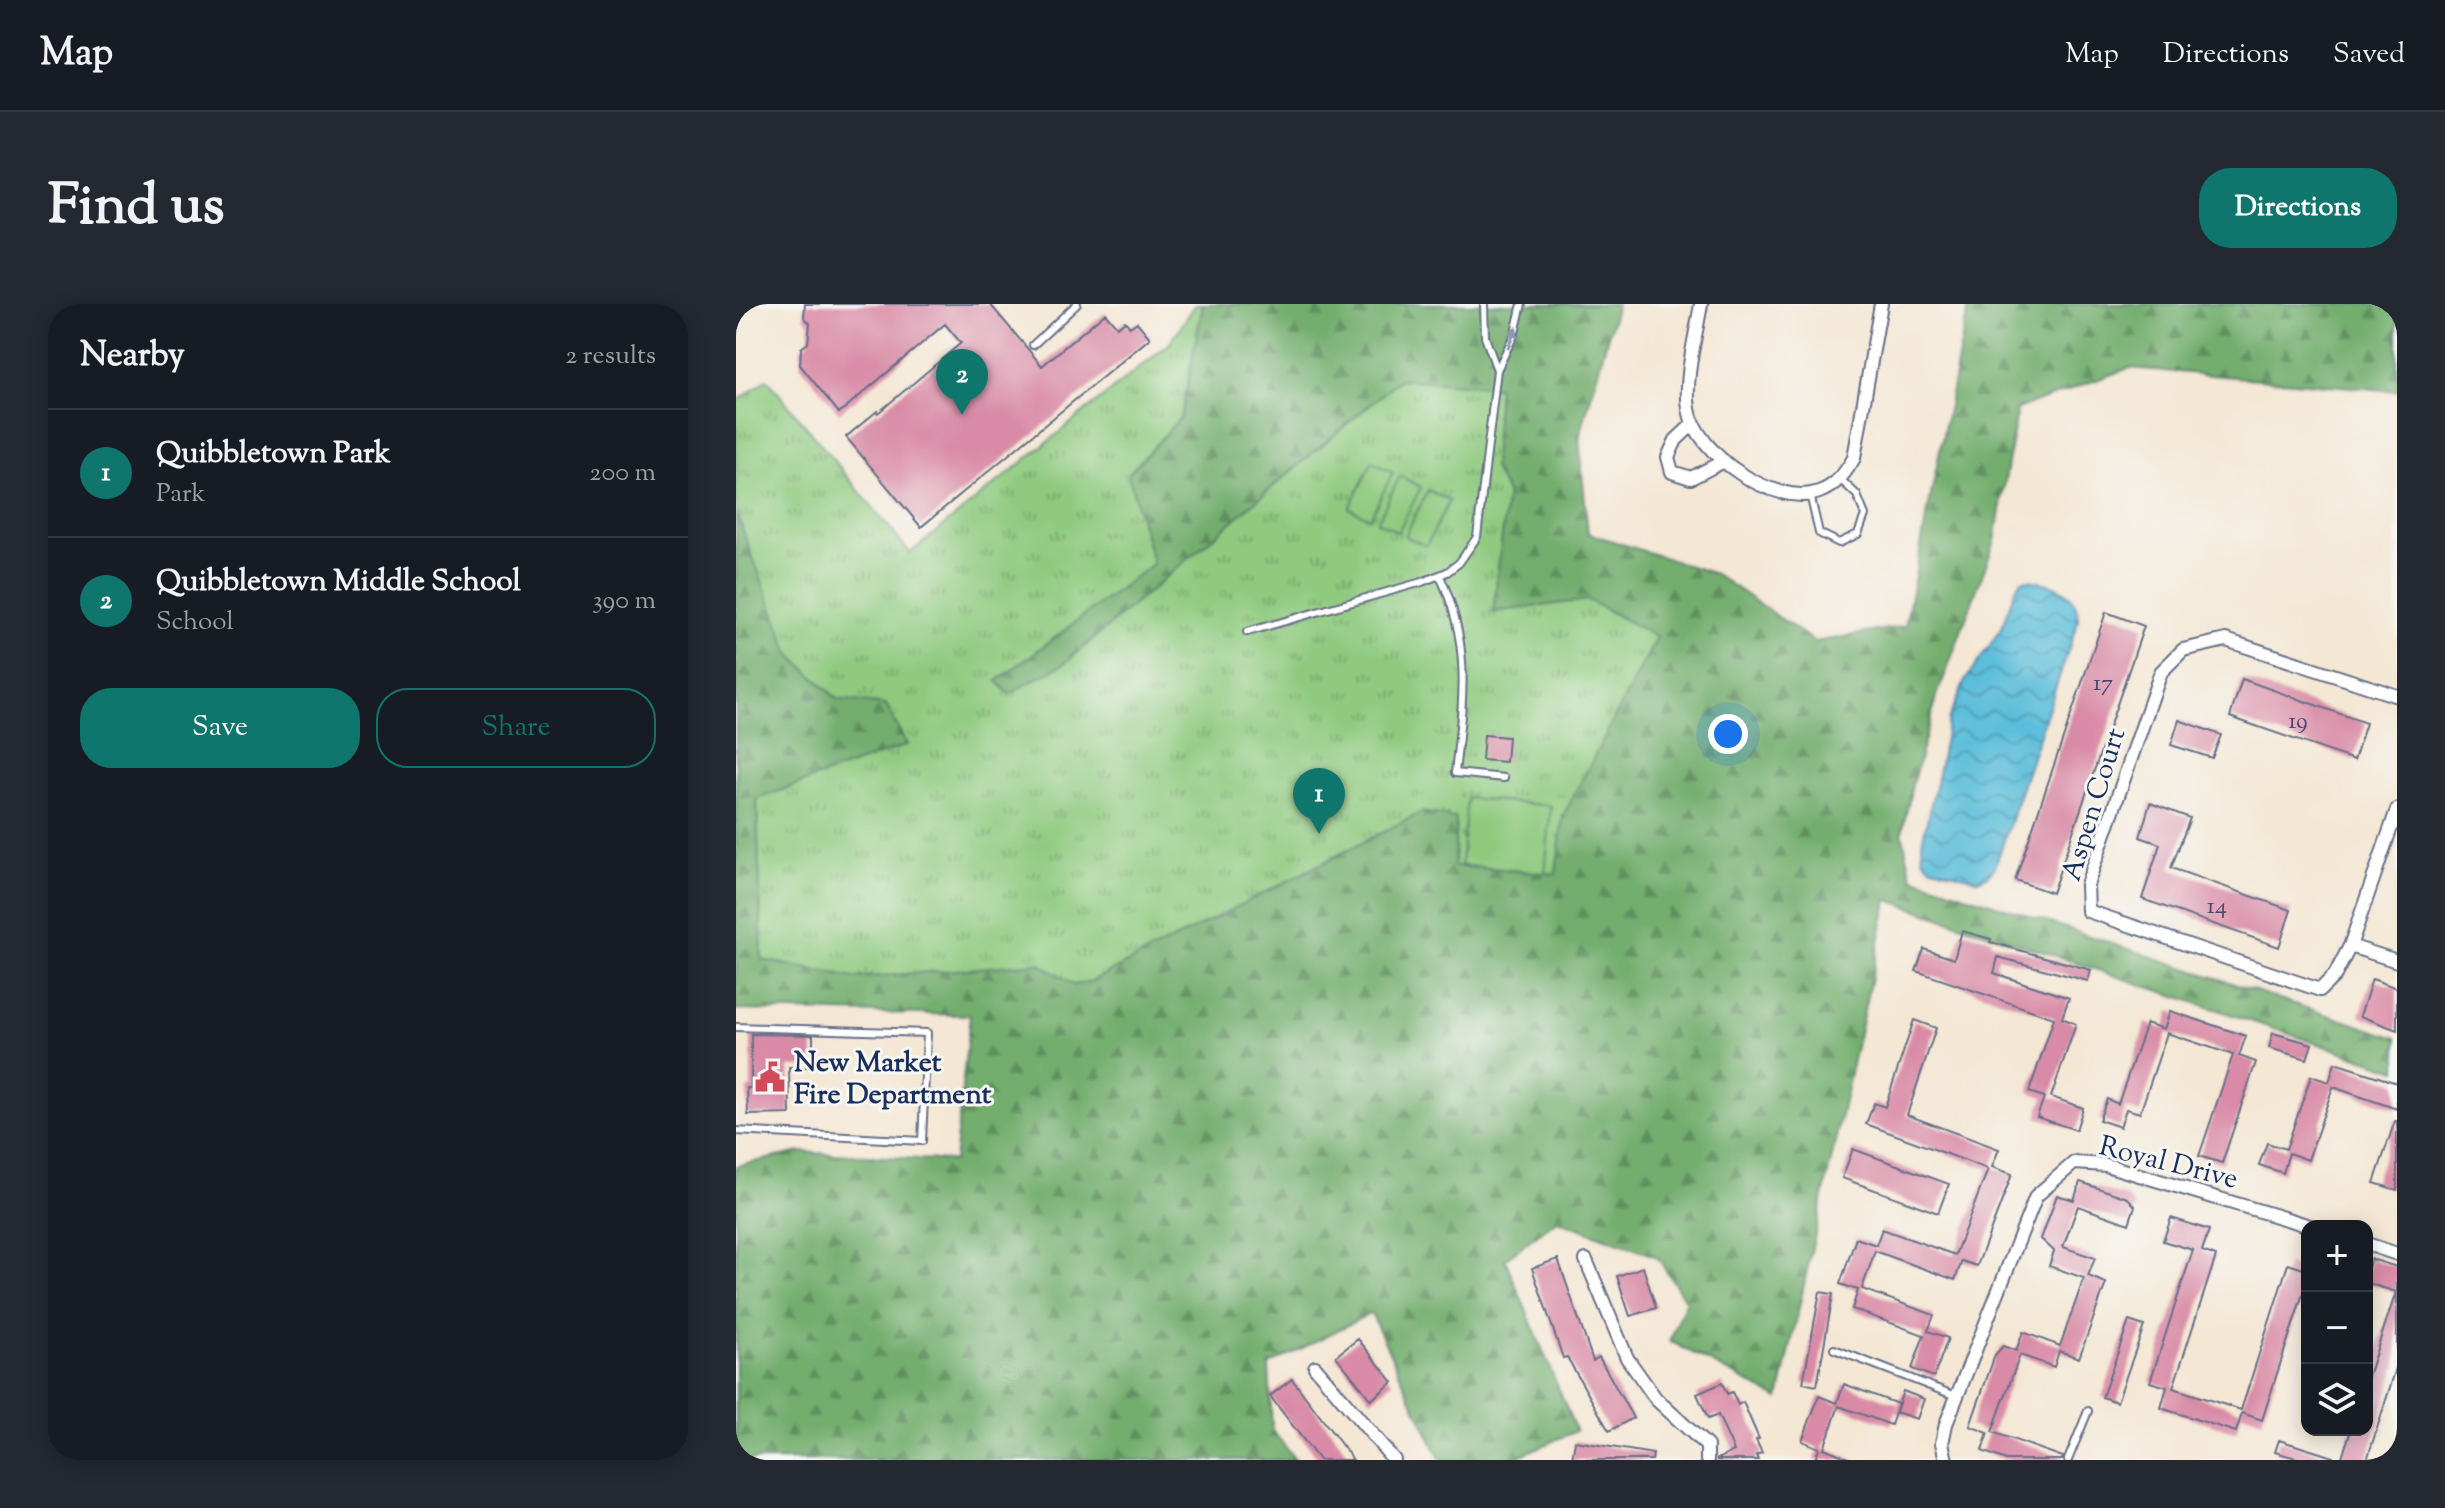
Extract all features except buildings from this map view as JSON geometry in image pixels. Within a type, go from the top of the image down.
[{"type":"street","points":[[1701,304],[1689,386],[1689,410],[1702,437],[1724,461],[1761,484],[1779,492],[1810,494],[1840,479],[1854,458],[1881,304]]},
{"type":"street","points":[[1694,423],[1676,440],[1668,457],[1672,472],[1691,478],[1724,461]]},
{"type":"street","name":"Aspen Court","points":[[2397,696],[2226,640],[2183,650],[2161,672],[2087,885],[2088,911],[2320,990],[2335,975],[2350,946],[2397,810]]},
{"type":"street","points":[[2350,946],[2397,961]]},
{"type":"street","name":"Royal Drive","points":[[1943,1457],[1946,1424],[1958,1390],[2036,1196],[2074,1163],[2106,1165],[2301,1223]]},
{"type":"street","points":[[2373,1246],[2397,1254]]},
{"type":"street","points":[[1586,1260],[1627,1358],[1656,1399],[1707,1446],[1707,1460]]},
{"type":"street","points":[[1315,1367],[1394,1460]]},
{"type":"lane","points":[[1033,345],[1077,304]]},
{"type":"lane","points":[[1484,304],[1485,337],[1497,370]]},
{"type":"lane","points":[[1247,632],[1440,576],[1459,563],[1477,537],[1497,370],[1515,333],[1522,304]]},
{"type":"lane","points":[[1810,494],[1819,533],[1839,543],[1858,534],[1865,515],[1857,495],[1840,479]]},
{"type":"lane","points":[[1440,576],[1451,599],[1462,644],[1462,705],[1455,773],[1504,778]]},
{"type":"lane","points":[[736,1027],[927,1033],[922,1141],[736,1131]]},
{"type":"lane","points":[[1834,1349],[1958,1390]]},
{"type":"lane","points":[[2068,1460],[2088,1411]]},
{"type":"green space","points":[[1196,304],[1596,304],[1566,549],[1904,679],[1777,1259],[1012,995],[779,989],[761,960],[757,799],[764,796],[744,533],[736,513],[736,402],[767,379],[910,553],[1170,343]]},
{"type":"green space","points":[[1203,304],[1617,304],[1579,439],[1588,533],[1715,574],[1815,642],[1905,626],[1969,304],[2397,304],[2397,391],[2129,368],[2017,409],[1995,541],[1937,696],[1902,833],[1912,877],[2397,1038],[2397,1070],[1888,900],[1779,1399],[1670,1341],[1686,1301],[1657,1257],[1557,1220],[1505,1259],[1576,1431],[1510,1460],[1445,1460],[1439,1457],[1371,1313],[1269,1365],[1272,1430],[1296,1460],[736,1460],[736,1166],[800,1152],[954,1161],[970,1015],[736,1010],[736,513],[790,654],[837,699],[886,705],[907,745],[757,799],[762,960],[855,978],[1039,963],[1073,985],[1092,981],[1422,812],[1456,818],[1454,866],[1556,874],[1563,816],[1657,637],[1588,600],[1493,612],[1507,493],[1493,469],[1498,387],[1400,379],[1065,663],[1009,694],[997,681],[1153,564],[1128,474],[1181,417]]},
{"type":"green space","points":[[1372,462],[1393,473],[1370,518],[1349,508]]},
{"type":"green space","points":[[1400,476],[1421,487],[1398,532],[1377,522]]},
{"type":"green space","points":[[1428,490],[1449,501],[1426,546],[1405,536]]},
{"type":"green space","points":[[1467,798],[1551,806],[1545,873],[1461,865]]},
{"type":"water","points":[[2028,580],[2063,590],[2074,602],[2078,621],[1995,867],[1978,880],[1930,866],[1923,858],[1922,842],[1949,718],[1965,681],[2001,629],[2015,590],[2021,581]]},
{"type":"place","name":"Quibbletown Middle School","points":[[962,415]]},
{"type":"place","name":"Quibbletown Park","points":[[1319,834]]},
{"type":"place","name":"New Market Fire Department","points":[[770,1077]]}]
